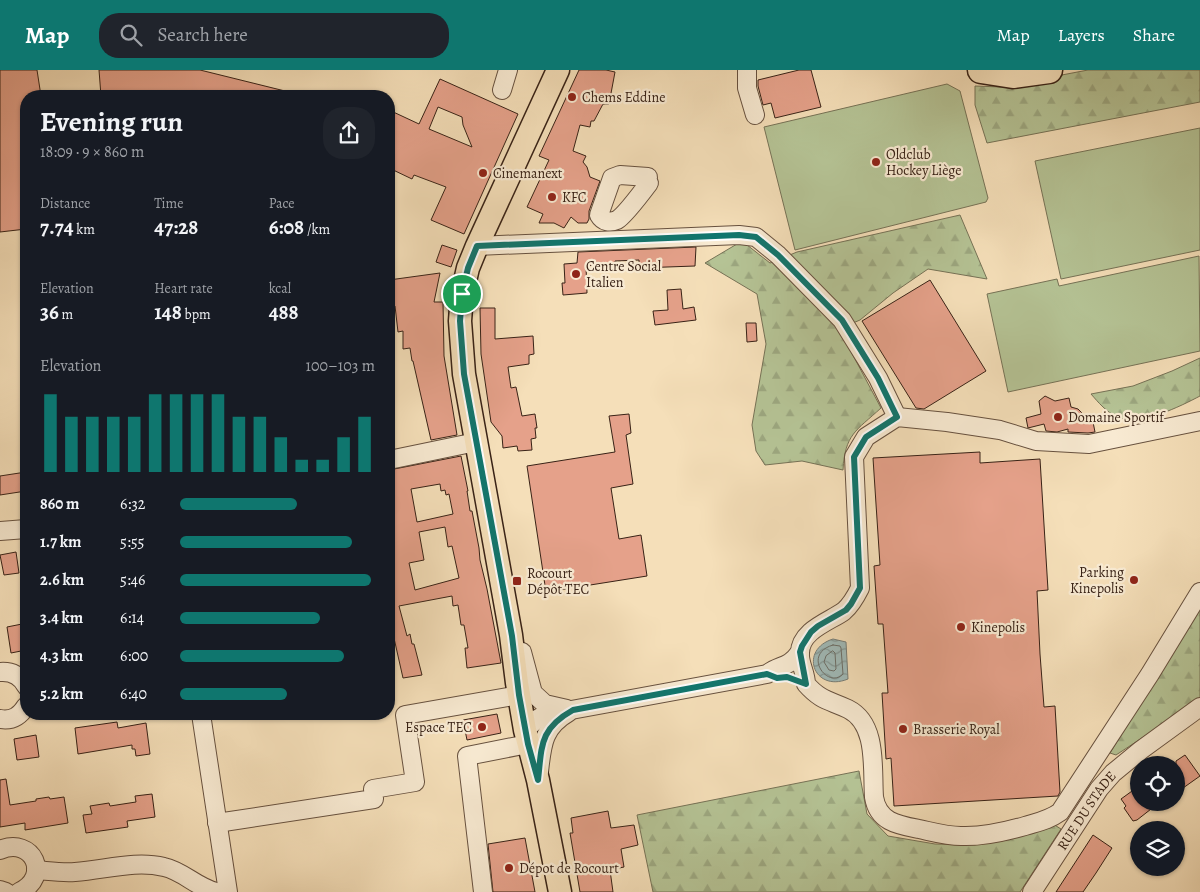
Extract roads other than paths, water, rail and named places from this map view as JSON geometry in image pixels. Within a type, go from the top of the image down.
[{"type":"highway","points":[[981,70],[1013,75],[1049,70]]},
{"type":"main road","points":[[558,70],[468,268],[462,294],[460,321],[464,374],[512,636],[519,695],[560,892]]},
{"type":"street","points":[[502,90],[508,70]]},
{"type":"street","points":[[747,70],[747,88],[755,115]]},
{"type":"street","points":[[477,246],[739,235],[756,237],[778,255],[842,320],[878,378],[897,417]]},
{"type":"street","points":[[483,892],[467,756],[527,737],[537,718],[767,674],[791,662],[800,652],[811,632],[823,622],[846,610],[860,588],[854,457],[866,437],[897,417],[1000,430],[1036,441],[1089,444],[1200,421]]},
{"type":"street","points":[[395,459],[476,442]]},
{"type":"street","points":[[0,531],[20,529]]},
{"type":"street","points":[[767,674],[777,678],[787,677],[806,684],[813,692],[825,700],[854,712],[864,724],[870,741],[875,806],[880,813],[894,824],[961,836],[994,834],[1051,819],[1060,812],[1150,674],[1200,592]]},
{"type":"street","points":[[512,636],[524,656],[533,693],[545,704],[573,710]]},
{"type":"street","points":[[800,652],[806,684]]},
{"type":"street","points":[[0,672],[13,673],[20,677]]},
{"type":"street","points":[[217,823],[374,799],[373,790],[415,782],[404,715],[519,695]]},
{"type":"street","name":"RUE DU STADE","points":[[1032,892],[1098,789],[1113,773],[1141,750],[1200,707]]},
{"type":"street","points":[[538,780],[545,734],[553,724],[573,710]]},
{"type":"street","points":[[0,719],[11,719],[20,714]]},
{"type":"street","points":[[202,720],[228,892]]},
{"type":"street","points":[[0,850],[8,846],[20,847],[27,851],[35,862],[36,870],[33,882],[19,892]]},
{"type":"street","points":[[36,870],[74,872],[139,864],[165,867],[181,874],[204,889],[216,892]]},
{"type":"street","points":[[0,890],[6,892]]},
{"type":"water","points":[[833,639],[846,642],[848,679],[836,682],[826,680],[819,675],[813,660],[822,644]]},
{"type":"place","name":"Chems Eddine","points":[[572,97]]},
{"type":"place","name":"Oldclub Hockey Liège","points":[[876,162]]},
{"type":"place","name":"Cinemanext","points":[[483,173]]},
{"type":"place","name":"KFC","points":[[552,197]]},
{"type":"place","name":"Centre Social Italien","points":[[576,274]]},
{"type":"place","name":"Domaine Sportif","points":[[1058,417]]},
{"type":"place","name":"Parking Kinepolis","points":[[1134,580]]},
{"type":"place","name":"Rocourt Dépôt TEC","points":[[517,581]]},
{"type":"place","name":"Kinepolis","points":[[961,627]]},
{"type":"place","name":"Espace TEC","points":[[482,727]]},
{"type":"place","name":"Brasserie Royal","points":[[903,729]]},
{"type":"place","name":"Dépot de Rocourt","points":[[509,868]]}]
